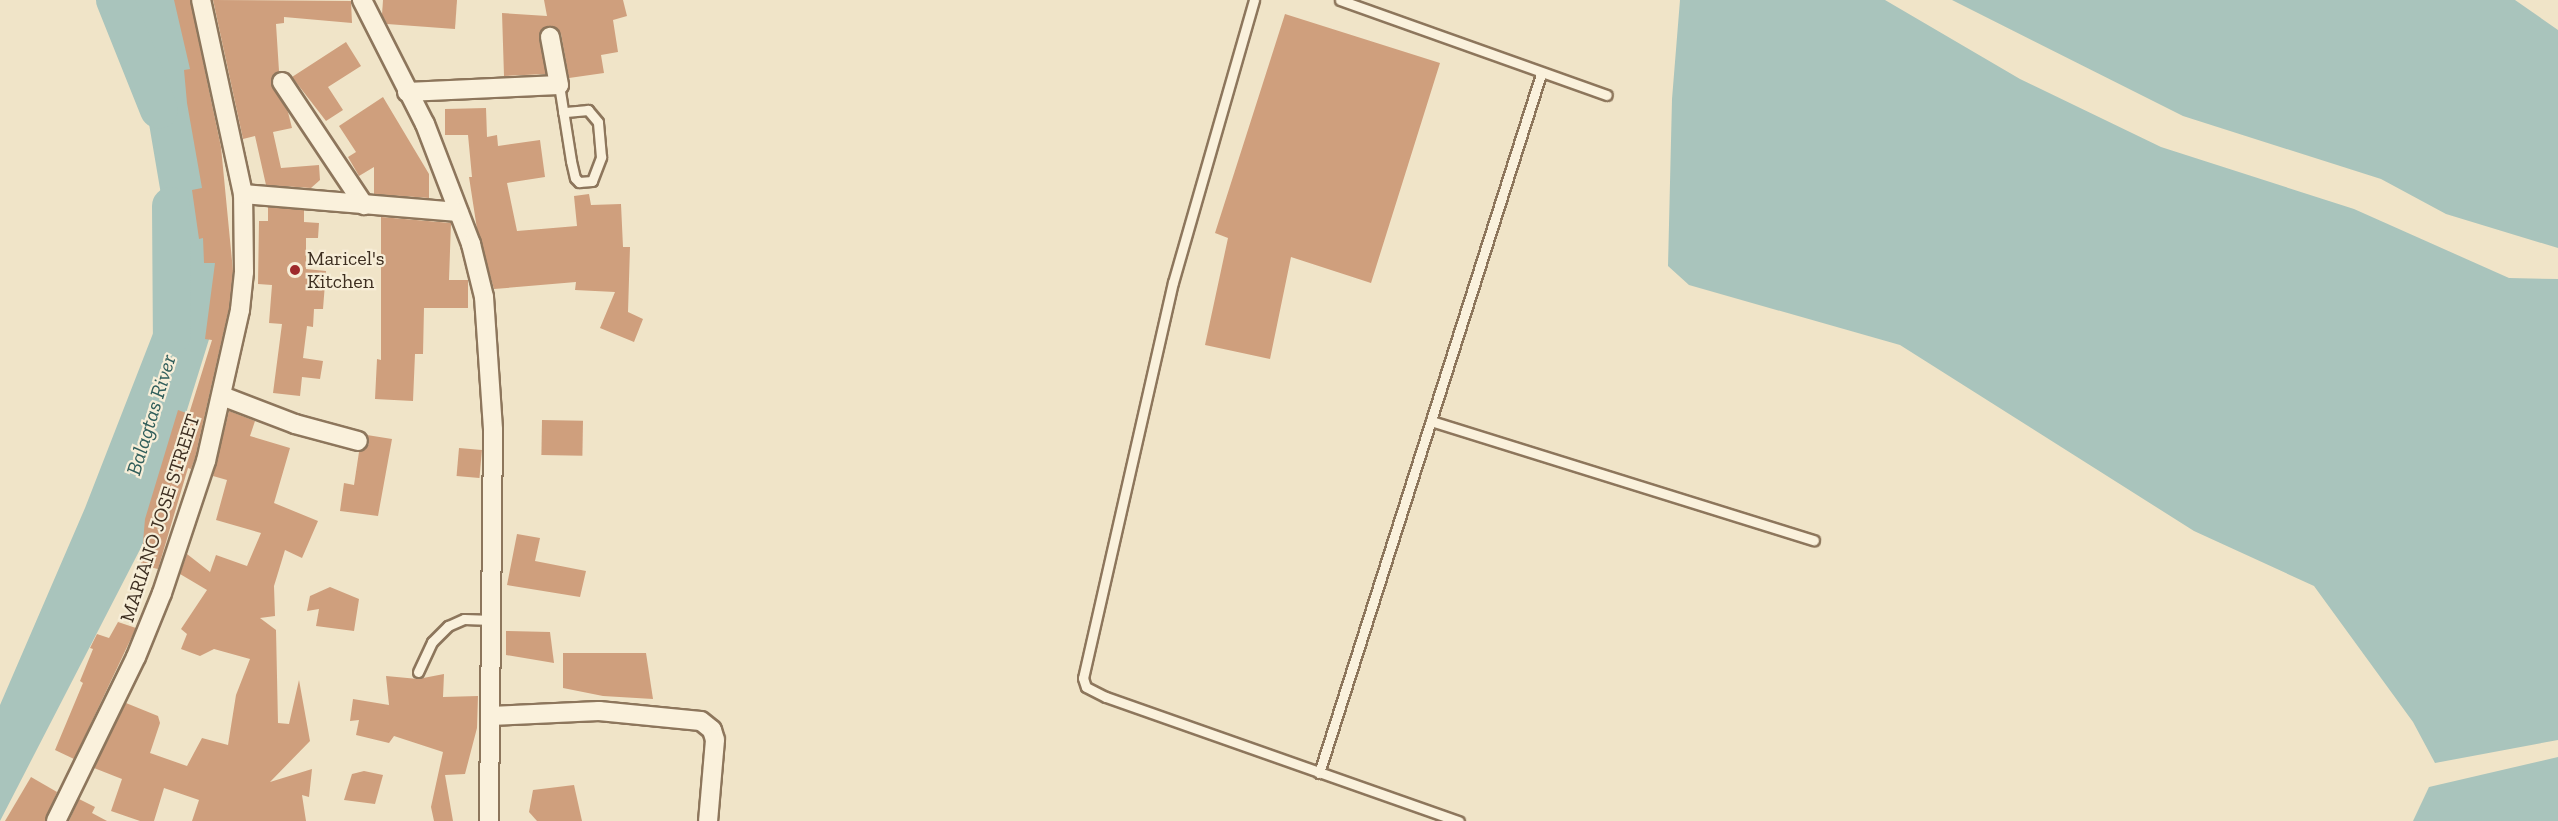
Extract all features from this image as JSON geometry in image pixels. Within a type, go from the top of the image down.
[{"type":"street","name":"MARIANO JOSE STREET","points":[[56,821],[136,657],[162,593],[206,461],[222,396],[244,272],[243,194],[201,0]]},
{"type":"street","points":[[362,0],[425,124],[471,244],[484,297],[491,354],[492,620],[489,821]]},
{"type":"street","points":[[407,92],[559,84],[550,37]]},
{"type":"street","points":[[282,82],[364,205]]},
{"type":"street","points":[[243,194],[459,212]]},
{"type":"street","points":[[222,396],[295,424],[358,441]]},
{"type":"street","points":[[491,716],[599,711],[701,721],[712,730],[715,740],[708,821]]},
{"type":"lane","points":[[1254,0],[1173,282],[1083,678],[1086,687],[1106,697],[1459,821]]},
{"type":"lane","points":[[1340,0],[1542,74],[1607,95]]},
{"type":"lane","points":[[1319,773],[1542,74]]},
{"type":"lane","points":[[559,84],[563,112],[575,178],[579,182],[592,181],[601,157],[598,122],[588,110],[563,112]]},
{"type":"lane","points":[[1431,421],[1814,540]]},
{"type":"lane","points":[[418,672],[432,642],[448,626],[464,619],[492,620]]},
{"type":"water","points":[[128,0],[187,0],[230,272],[149,532],[0,821],[0,705],[85,508],[175,277]]},
{"type":"water","points":[[1680,0],[1885,0],[2020,79],[2161,147],[2354,209],[2509,278],[2558,279],[2558,740],[2435,763],[2413,722],[2314,586],[2194,531],[1900,345],[1689,285],[1668,266],[1672,99]]},
{"type":"water","points":[[1952,0],[2515,0],[2558,30],[2558,248],[2446,214],[2381,179],[2183,116]]},
{"type":"water","points":[[2558,757],[2558,821],[2413,821],[2429,787]]},
{"type":"building","points":[[174,0],[190,0],[221,147],[233,271],[229,308],[195,458],[191,469],[188,468],[158,569],[141,565],[145,519],[178,410],[189,414],[212,340],[205,339],[215,263],[204,263],[203,238],[199,239],[192,190],[202,188],[187,103],[184,70],[190,69]]},
{"type":"building","points":[[213,0],[351,1],[352,23],[284,17],[284,23],[276,24],[279,71],[271,83],[288,112],[292,128],[273,132],[281,168],[319,165],[320,180],[311,188],[266,185],[255,136],[243,139]]},
{"type":"building","points":[[383,0],[457,0],[455,29],[387,24],[382,15]]},
{"type":"building","points":[[544,0],[623,0],[627,16],[613,20],[618,52],[601,55],[604,73],[569,78],[561,34],[549,26],[542,29],[539,38],[546,74],[504,76],[502,13],[547,16]]},
{"type":"building","points":[[1285,14],[1440,63],[1371,283],[1291,257],[1270,359],[1205,345],[1228,238],[1215,233]]},
{"type":"building","points":[[346,42],[361,66],[328,87],[343,110],[326,121],[292,77]]},
{"type":"building","points":[[383,97],[429,174],[429,198],[374,194],[374,167],[359,176],[348,157],[356,152],[339,126]]},
{"type":"building","points":[[486,108],[487,137],[497,135],[498,146],[540,140],[545,177],[507,183],[517,231],[577,226],[574,196],[589,194],[591,205],[621,204],[623,247],[630,247],[628,312],[643,319],[634,342],[600,328],[615,292],[575,290],[576,282],[494,289],[477,229],[469,177],[472,177],[468,135],[445,135],[445,109]]},
{"type":"building","points":[[268,207],[304,210],[304,222],[319,223],[318,238],[306,238],[306,269],[326,271],[323,309],[314,309],[313,327],[307,326],[303,358],[323,361],[320,379],[302,377],[300,396],[273,393],[282,324],[269,323],[272,285],[258,284],[259,221],[268,221]]},
{"type":"building","points":[[381,217],[451,223],[449,280],[468,280],[468,308],[424,308],[423,354],[415,354],[413,401],[375,399],[377,359],[381,360]]},
{"type":"building","points":[[229,411],[255,421],[250,436],[290,448],[274,503],[318,521],[302,558],[285,550],[274,586],[275,616],[260,618],[276,630],[278,723],[289,724],[299,680],[310,741],[270,782],[312,769],[309,797],[302,795],[306,821],[192,821],[199,800],[164,788],[154,821],[140,821],[111,811],[122,779],[94,768],[126,703],[158,716],[160,723],[150,753],[187,766],[202,738],[228,745],[236,695],[250,659],[214,649],[200,656],[181,649],[187,634],[181,629],[207,590],[180,574],[187,554],[210,572],[216,555],[247,566],[261,533],[216,520],[227,480],[213,476]]},
{"type":"building","points":[[542,420],[583,421],[582,456],[541,455]]},
{"type":"building","points":[[367,435],[392,439],[378,516],[340,511],[344,483],[354,485],[359,452],[369,444]]},
{"type":"building","points":[[459,448],[482,450],[479,478],[457,476]]},
{"type":"building","points":[[517,534],[540,538],[535,561],[586,571],[580,597],[507,585]]},
{"type":"building","points":[[330,587],[359,599],[354,631],[316,626],[319,609],[307,611],[310,596]]},
{"type":"building","points":[[118,622],[136,628],[74,759],[55,750],[83,683],[80,681],[93,649],[90,648],[97,634],[109,638]]},
{"type":"building","points":[[506,631],[550,632],[554,663],[506,655]]},
{"type":"building","points":[[563,653],[646,653],[653,699],[603,696],[563,688]]},
{"type":"building","points":[[444,674],[443,697],[478,696],[477,728],[465,774],[445,775],[453,821],[434,821],[431,807],[443,752],[394,736],[389,743],[356,735],[359,720],[350,721],[353,699],[389,705],[386,676],[418,679]]},
{"type":"building","points":[[364,771],[383,775],[375,804],[344,800],[352,774]]},
{"type":"building","points":[[31,777],[57,792],[45,821],[5,821]]},
{"type":"building","points":[[574,785],[582,821],[537,821],[529,812],[533,790]]},
{"type":"building","points":[[79,799],[95,807],[92,813],[107,821],[69,821]]},
{"type":"waterway","name":"Balagtas River","points":[[115,0],[159,110]]},
{"type":"waterway","name":"Balagtas River","points":[[171,206],[172,335]]},
{"type":"place","name":"Maricel's Kitchen","points":[[295,270]]}]
